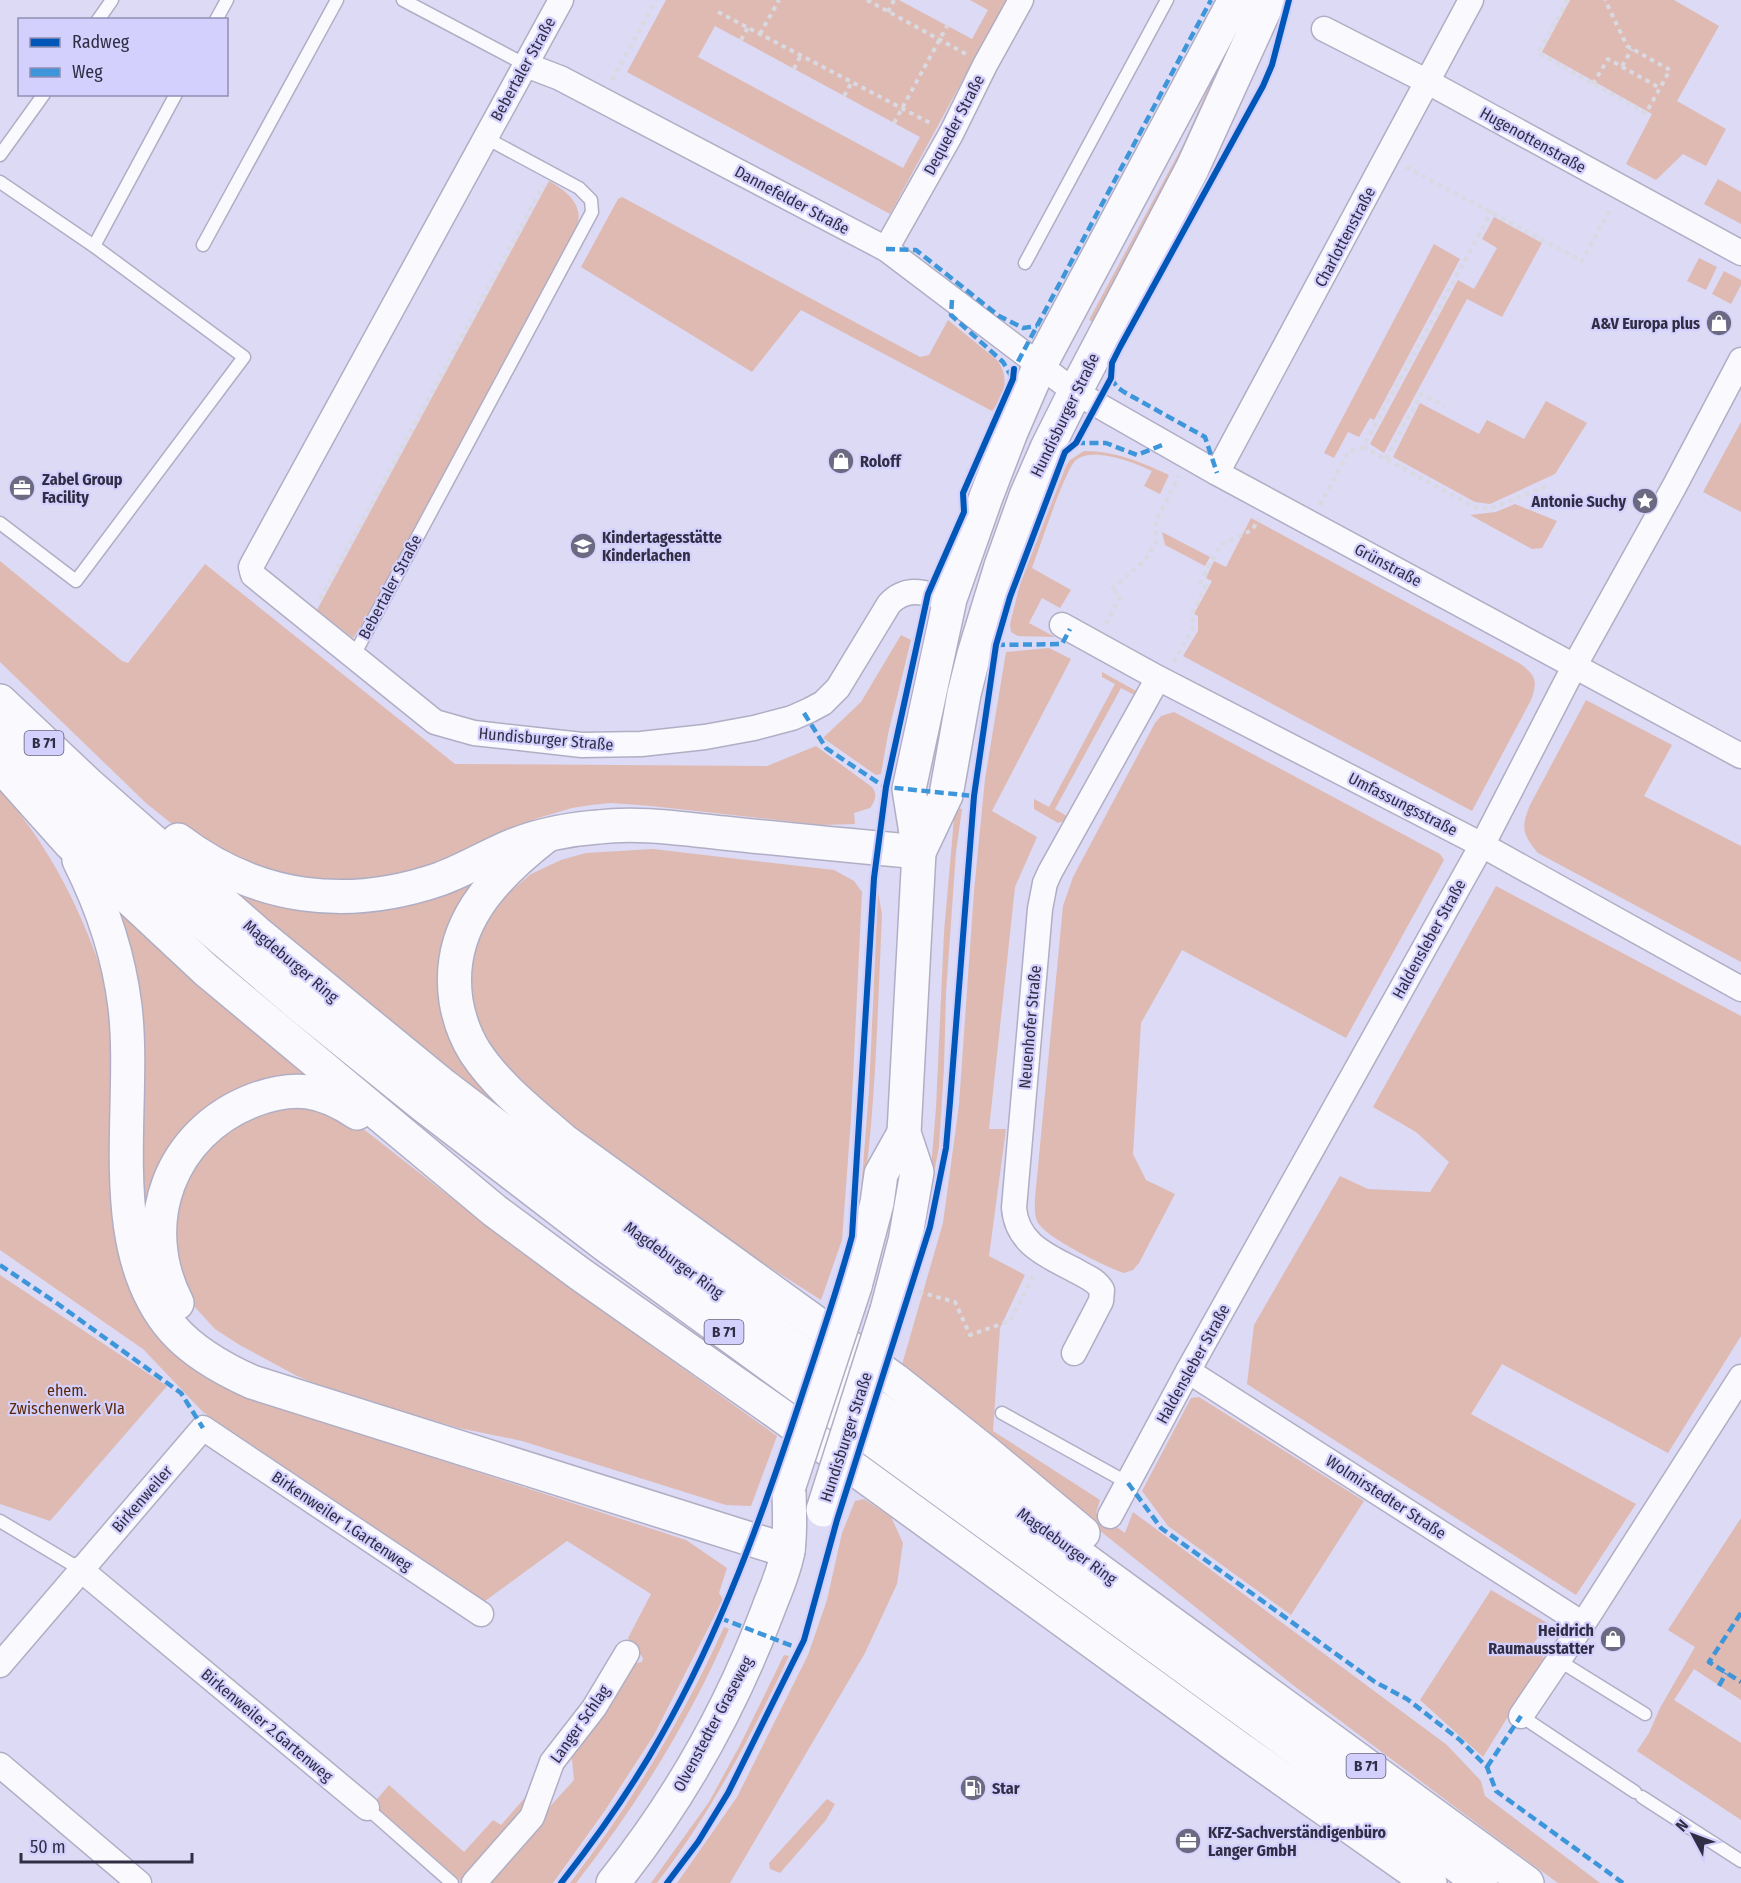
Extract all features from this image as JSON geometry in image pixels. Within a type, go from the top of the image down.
[{"type":"main road","name":"Hundisburger Straße","points":[[788,1551],[822,1510],[899,1300],[905,1241],[917,1172],[904,1133],[918,852],[909,789],[950,599],[986,497],[1040,365],[1235,0]]},
{"type":"main road","name":"Hundisburger Straße","points":[[918,852],[946,795],[964,694],[974,654],[1012,532],[1042,459],[1192,169],[1269,0]]},
{"type":"main road","name":"Magdeburger Ring","points":[[0,701],[89,785],[255,932],[444,1086],[660,1250],[1527,1883]]},
{"type":"main road","name":"Magdeburger Ring","points":[[0,739],[140,869],[303,1008],[432,1113],[603,1244],[1482,1883]]},
{"type":"main road","points":[[0,765],[69,843],[207,970],[495,1210],[580,1274],[782,1416],[1236,1746],[1430,1883]]},
{"type":"main road","points":[[89,785],[131,801],[191,850],[229,873],[265,886],[301,895],[325,897],[403,889],[440,878],[514,845],[546,836],[597,827],[642,826],[918,852]]},
{"type":"main road","points":[[546,836],[523,854],[483,896],[468,920],[460,941],[454,980],[460,1019],[469,1042],[487,1069],[514,1098],[563,1140],[895,1380],[996,1460],[1094,1542],[1100,1570]]},
{"type":"main road","points":[[69,843],[85,872],[106,923],[116,958],[125,1006],[128,1038],[126,1163],[132,1229],[142,1273],[161,1312],[189,1344],[229,1371],[252,1382],[788,1551]]},
{"type":"main road","points":[[295,1395],[207,1338],[188,1319],[177,1302],[163,1265],[159,1227],[161,1210],[174,1171],[183,1155],[202,1132],[227,1112],[258,1099],[289,1092],[307,1092],[331,1097],[385,1135],[414,1144]]},
{"type":"main road","name":"Hundisburger Straße","points":[[788,1551],[789,1486],[855,1286],[877,1203],[881,1174],[904,1133]]},
{"type":"main road","name":"Olvenstedter Graseweg","points":[[613,1883],[670,1804],[707,1742],[759,1634],[788,1551]]},
{"type":"street","name":"Bebertaler Straße","points":[[353,657],[256,578],[252,572],[252,565],[561,0]]},
{"type":"street","name":"Dequeder Straße","points":[[886,249],[951,134],[1021,0]]},
{"type":"street","name":"Charlottenstraße","points":[[1217,473],[1472,0]]},
{"type":"street","name":"Hugenottenstraße","points":[[1324,29],[1428,82],[1741,254]]},
{"type":"street","name":"Dannefelder Straße","points":[[526,65],[560,78],[886,249],[1040,365]]},
{"type":"street","name":"Haldensleber Straße","points":[[1110,1516],[1188,1371],[1482,845],[1575,665],[1674,487],[1741,360]]},
{"type":"street","name":"Grünstraße","points":[[1040,365],[1075,392],[1188,457],[1741,756]]},
{"type":"street","name":"Hundisburger Straße","points":[[353,657],[435,722],[454,729],[508,738],[582,745],[670,741],[754,728],[792,718],[816,707],[838,688],[897,596],[909,591],[950,599]]},
{"type":"street","name":"Umfassungsstraße","points":[[1062,625],[1161,680],[1482,845],[1741,989]]},
{"type":"street","name":"Neuenhofer Straße","points":[[1074,1353],[1101,1301],[1102,1290],[1093,1280],[1030,1244],[1021,1233],[1014,1208],[1042,895],[1047,878],[1069,837],[1161,680]]},
{"type":"street","name":"Wolmirstedter Straße","points":[[1188,1371],[1583,1624]]},
{"type":"street","points":[[1521,1716],[1583,1624],[1741,1377]]},
{"type":"street","name":"Birkenweiler","points":[[0,1665],[203,1428]]},
{"type":"street","name":"Birkenweiler 1.Gartenweg","points":[[203,1428],[481,1614]]},
{"type":"street","name":"Birkenweiler 2.Gartenweg","points":[[80,1569],[367,1808]]},
{"type":"street","name":"Langer Schlag","points":[[474,1883],[532,1817],[552,1762],[594,1708],[627,1653]]},
{"type":"street","points":[[0,1765],[139,1883]]},
{"type":"lane","points":[[99,18],[112,0]]},
{"type":"lane","points":[[217,18],[227,0]]},
{"type":"lane","points":[[203,245],[337,0]]},
{"type":"lane","points":[[402,0],[526,65]]},
{"type":"lane","points":[[1025,263],[1167,0]]},
{"type":"lane","points":[[0,155],[43,96]]},
{"type":"lane","points":[[94,246],[175,96]]},
{"type":"lane","name":"Bebertaler Straße","points":[[353,657],[590,219],[593,209],[591,199],[573,184],[486,138]]},
{"type":"lane","points":[[0,182],[94,246],[244,357],[76,581],[0,523]]},
{"type":"lane","points":[[1002,1413],[1128,1483]]},
{"type":"lane","points":[[0,1521],[80,1569]]},
{"type":"lane","points":[[1558,1660],[1645,1714]]},
{"type":"lane","points":[[1521,1716],[1741,1861]]},
{"type":"lane","name":"Birkenweiler 2.Gartenweg","points":[[367,1808],[452,1883]]},
{"type":"path","points":[[601,99],[656,0]]},
{"type":"path","points":[[760,34],[779,0]]},
{"type":"path","points":[[867,0],[985,66]]},
{"type":"path","points":[[888,12],[894,0]]},
{"type":"path","points":[[1568,0],[1539,53],[1646,113],[1670,70],[1627,46],[1605,0]]},
{"type":"path","points":[[718,12],[951,134]]},
{"type":"path","points":[[894,123],[947,26]]},
{"type":"path","points":[[741,40],[748,27]]},
{"type":"path","points":[[1622,66],[1632,49]]},
{"type":"path","points":[[794,69],[801,55]]},
{"type":"path","points":[[1593,84],[1608,59],[1660,88]]},
{"type":"path","points":[[844,96],[852,82]]},
{"type":"path","points":[[1388,158],[1492,211],[1582,261],[1621,189]]},
{"type":"path","points":[[308,621],[550,172]]},
{"type":"path","points":[[1310,523],[1348,452],[1363,447],[1492,211]]},
{"type":"path","points":[[1386,459],[1421,394],[1444,406]]},
{"type":"path","points":[[1363,447],[1475,507],[1489,509],[1547,486]]},
{"type":"path","points":[[1096,643],[1120,595],[1111,590],[1145,560],[1156,542],[1156,520],[1188,457]]},
{"type":"path","points":[[1161,680],[1193,628],[1192,614],[1206,585],[1200,582],[1221,545],[1252,530],[1269,501]]},
{"type":"path","points":[[899,1300],[955,1302],[970,1335],[1010,1322],[1045,1254]]},
{"type":"green space","points":[[666,0],[899,0],[972,39],[988,10],[970,0],[1006,0],[890,214],[627,72]],"holes":[[[715,26],[920,137],[903,168],[698,57]]]},
{"type":"green space","points":[[1250,0],[1233,51],[1097,324],[1089,320],[1183,145]]},
{"type":"green space","points":[[1570,0],[1674,0],[1719,26],[1677,101],[1726,129],[1706,166],[1683,154],[1656,180],[1626,164],[1652,114],[1542,52]]},
{"type":"green space","points":[[1718,179],[1741,192],[1741,224],[1704,204]]},
{"type":"green space","points":[[549,181],[568,194],[576,205],[579,219],[577,227],[366,620],[353,638],[317,610]]},
{"type":"green space","points":[[622,197],[920,357],[929,355],[948,320],[997,360],[1001,366],[1005,379],[1000,399],[992,411],[801,310],[752,372],[581,267],[618,199]]},
{"type":"green space","points":[[1494,217],[1542,243],[1502,317],[1467,299],[1384,453],[1370,444],[1458,280],[1474,289],[1497,248],[1482,239]]},
{"type":"green space","points":[[1434,244],[1460,259],[1374,420],[1370,418],[1359,437],[1348,432],[1334,458],[1324,453]]},
{"type":"green space","points":[[1699,258],[1717,267],[1706,290],[1687,281]]},
{"type":"green space","points":[[1724,271],[1741,280],[1741,285],[1731,304],[1712,294]]},
{"type":"green space","points":[[1546,401],[1587,423],[1555,474],[1490,504],[1475,502],[1393,457],[1420,403],[1479,434],[1487,420],[1524,439]]},
{"type":"green space","points":[[1741,422],[1741,512],[1703,492]]},
{"type":"green space","points":[[1084,451],[1128,458],[1169,475],[1160,494],[1144,486],[1152,471],[1136,464],[1103,455],[1083,456],[1076,460],[1065,478],[1032,568],[1071,590],[1060,608],[1042,598],[1029,623],[1055,637],[1018,636],[1011,632],[1010,624],[1020,584],[1066,466],[1070,460]]},
{"type":"green space","points":[[1515,504],[1557,521],[1542,548],[1532,549],[1470,515],[1496,512]]},
{"type":"green space","points":[[1251,518],[1519,663],[1529,671],[1535,683],[1531,700],[1472,811],[1183,656],[1198,631],[1198,616],[1194,614],[1212,581],[1206,578],[1214,561],[1226,567]]},
{"type":"green space","points":[[1162,532],[1210,557],[1205,566],[1165,545]]},
{"type":"green space","points":[[0,561],[122,661],[128,663],[205,564],[455,764],[767,766],[816,746],[872,787],[875,792],[874,801],[870,808],[854,813],[855,824],[822,825],[651,806],[611,803],[591,805],[535,819],[479,849],[388,881],[288,880],[182,832],[146,803],[0,662]]},
{"type":"green space","points":[[930,607],[934,612],[900,779],[893,775]]},
{"type":"green space","points":[[901,635],[911,640],[888,734],[881,774],[876,775],[823,738],[861,702]]},
{"type":"green space","points":[[1049,648],[1071,659],[992,811],[1037,837],[1015,887],[989,1129],[1006,1129],[989,1256],[1025,1275],[1000,1328],[993,1431],[1100,1500],[1096,1513],[1125,1533],[1133,1512],[1447,1745],[1481,1781],[1485,1796],[1600,1883],[1558,1883],[1495,1837],[1298,1689],[901,1368],[943,1223],[959,1105],[974,891],[985,779],[1006,652]]},
{"type":"green space","points":[[1102,672],[1138,692],[1136,696],[1121,688],[1055,809],[1070,818],[1058,823],[1034,809],[1034,799],[1049,807],[1115,684],[1102,677]]},
{"type":"green space","points":[[1586,700],[1672,745],[1644,796],[1741,846],[1741,962],[1538,853],[1529,841],[1524,825],[1530,805]]},
{"type":"green space","points":[[1174,712],[1440,854],[1444,860],[1346,1038],[1182,950],[1141,1023],[1133,1154],[1146,1180],[1175,1194],[1139,1263],[1133,1270],[1124,1273],[1076,1251],[1042,1228],[1036,1218],[1035,1198],[1063,906],[1073,877],[1155,723],[1161,716]]},
{"type":"green space","points":[[0,790],[19,812],[51,859],[77,909],[108,989],[133,1286],[296,1413],[686,1540],[727,1568],[719,1593],[723,1599],[654,1735],[606,1809],[553,1883],[481,1883],[574,1780],[571,1749],[630,1664],[642,1662],[643,1658],[628,1638],[651,1594],[567,1541],[485,1601],[203,1412],[143,1349],[0,1250]]},
{"type":"green space","points":[[955,807],[962,809],[956,852],[946,993],[939,1147],[928,1204],[936,1108],[944,932]]},
{"type":"green space","points":[[653,849],[834,870],[854,881],[862,892],[851,1119],[842,1240],[821,1300],[672,1205],[536,1103],[477,1029],[470,988],[472,959],[485,922],[505,896],[531,874],[561,860],[586,853]]},
{"type":"green space","points":[[476,878],[442,977],[554,1149],[429,1059],[223,883]]},
{"type":"green space","points":[[1496,886],[1741,1016],[1741,1336],[1668,1453],[1502,1364],[1471,1414],[1636,1504],[1576,1595],[1247,1384],[1254,1325],[1340,1176],[1368,1189],[1430,1192],[1449,1162],[1416,1132],[1373,1107]]},
{"type":"green space","points":[[878,893],[882,914],[875,1071],[869,1150],[858,1228],[869,1091]]},
{"type":"green space","points":[[108,894],[320,1078],[246,1091],[146,1232]]},
{"type":"green space","points":[[303,1103],[345,1118],[366,1131],[519,1251],[777,1436],[751,1506],[726,1505],[522,1441],[459,1428],[333,1391],[297,1376],[215,1329],[193,1305],[172,1246],[181,1187],[211,1142],[260,1110]]},
{"type":"green space","name":"ehem. Zwischenwerk VIa","points":[[0,1275],[167,1386],[50,1521],[0,1504]]},
{"type":"green space","points":[[1199,1397],[1364,1501],[1291,1615],[1168,1526],[1142,1491],[1191,1398]]},
{"type":"green space","points":[[864,1499],[891,1517],[903,1543],[897,1584],[865,1653],[730,1883],[677,1883],[737,1797],[808,1655],[827,1600],[842,1533],[855,1501]]},
{"type":"green space","points":[[1741,1518],[1741,1700],[1694,1669],[1674,1700],[1741,1743],[1741,1820],[1637,1751],[1695,1647],[1668,1630]]},
{"type":"green space","points":[[1491,1590],[1549,1624],[1532,1645],[1544,1658],[1483,1757],[1420,1700]]},
{"type":"green space","points":[[724,1627],[729,1629],[714,1663],[661,1761],[620,1823],[576,1883],[570,1883],[635,1791],[691,1694]]},
{"type":"green space","points":[[784,1655],[789,1656],[729,1773],[677,1856],[657,1883],[651,1883],[709,1802]]},
{"type":"green space","points":[[389,1785],[464,1852],[493,1820],[501,1825],[528,1794],[527,1811],[463,1883],[373,1804]]},
{"type":"green space","points":[[827,1799],[835,1804],[826,1820],[780,1873],[770,1869],[769,1863]]},
{"type":"marked path","points":[[1013,374],[1211,0]]},
{"type":"marked path","points":[[886,249],[916,250],[999,316],[1023,328],[1037,326]]},
{"type":"marked path","points":[[952,300],[951,315],[1003,362],[1013,379]]},
{"type":"marked path","points":[[1111,378],[1124,392],[1205,437],[1217,473]]},
{"type":"marked path","points":[[1076,443],[1106,443],[1137,455],[1165,444]]},
{"type":"marked path","points":[[996,645],[1062,644],[1070,629]]},
{"type":"marked path","points":[[804,713],[826,748],[886,787],[974,796]]},
{"type":"marked path","points":[[0,1265],[181,1393],[203,1428]]},
{"type":"marked path","points":[[1128,1483],[1161,1528],[1375,1682],[1407,1699],[1460,1740],[1487,1767],[1496,1791],[1623,1883]]},
{"type":"marked path","points":[[1741,1613],[1709,1662],[1741,1682]]},
{"type":"marked path","points":[[720,1618],[800,1649]]},
{"type":"marked path","points":[[1719,1686],[1726,1673]]},
{"type":"marked path","points":[[1487,1767],[1521,1716]]},
{"type":"cycle path","points":[[667,1883],[698,1842],[728,1793],[804,1640],[837,1520],[930,1227],[946,1148],[974,796],[996,645],[1010,597],[1065,452],[1076,443],[1111,378],[1112,363],[1120,347],[1263,86],[1272,65],[1289,0]]},
{"type":"cycle path","points":[[561,1883],[601,1830],[638,1774],[661,1736],[703,1656],[739,1572],[771,1487],[840,1278],[852,1236],[874,878],[886,787],[928,594],[964,512],[963,493],[1013,379],[1014,369]]},
{"type":"place","name":"A&V Europa plus","points":[[1719,323]]},
{"type":"place","name":"Roloff","points":[[841,461]]},
{"type":"place","name":"Zabel Group Facility","points":[[22,488]]},
{"type":"place","name":"Antonie Suchy","points":[[1645,501]]},
{"type":"place","name":"Kindertagesstätte Kinderlachen","points":[[583,546]]},
{"type":"place","name":"Heidrich Raumausstatter","points":[[1613,1639]]},
{"type":"place","name":"Star","points":[[973,1788]]},
{"type":"place","name":"KFZ-Sachverständigenbüro Langer GmbH","points":[[1188,1841]]}]
